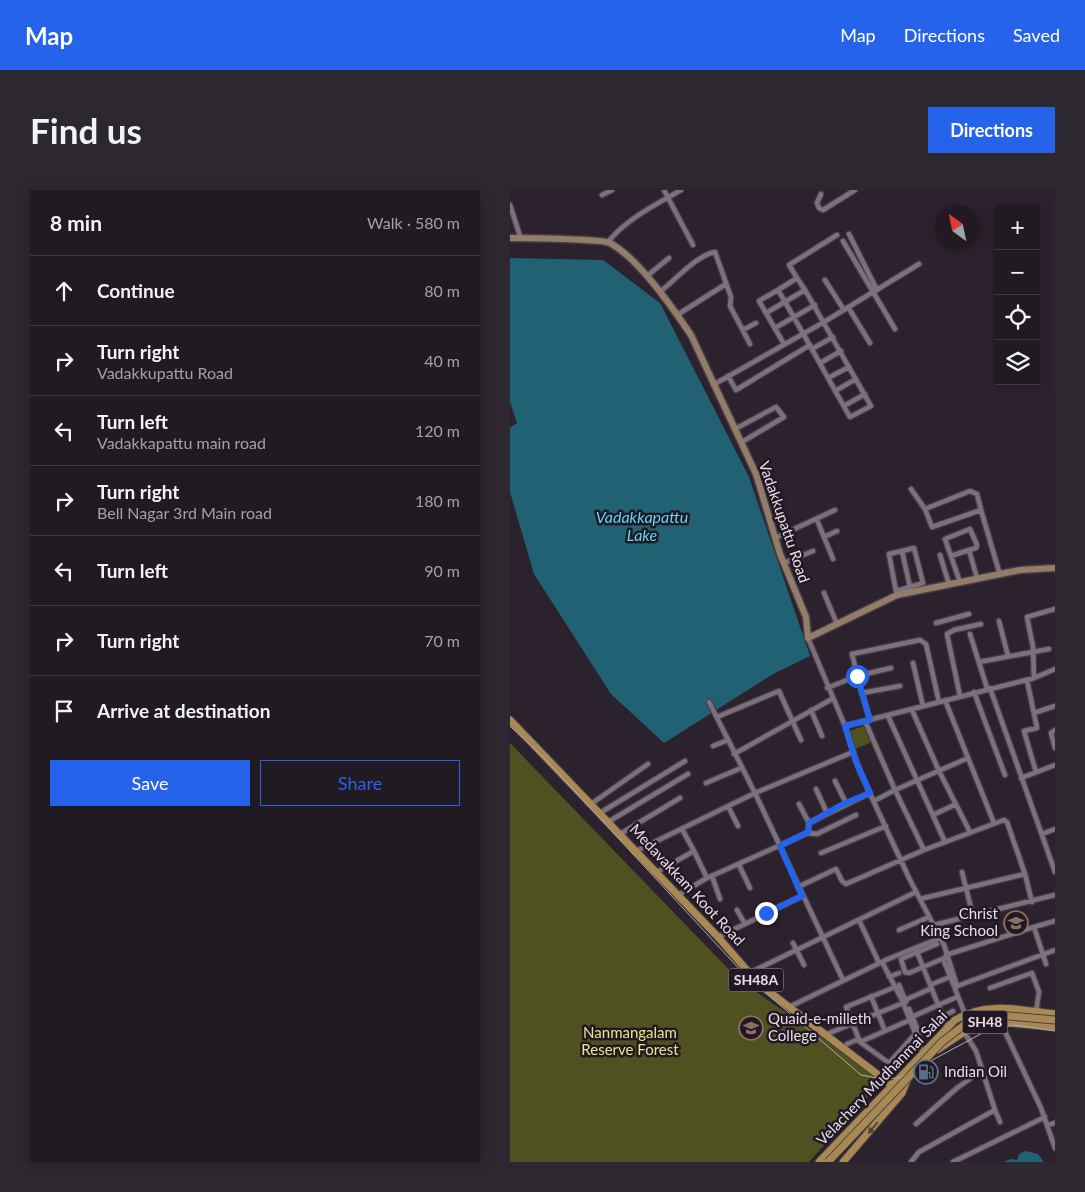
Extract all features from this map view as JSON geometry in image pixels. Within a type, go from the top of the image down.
[{"type":"main road","name":"Medavakkam Koot Road","points":[[510,720],[718,937],[759,984],[791,1006],[902,1093]]},
{"type":"main road","name":"SH48A","points":[[510,724],[546,758],[636,853]]},
{"type":"main road","name":"Velachery Mudhanmai Salai","points":[[819,1162],[892,1085],[914,1065],[945,1027],[965,1014],[983,1009],[1005,1008],[1055,1014]]},
{"type":"main road","points":[[983,1009],[986,1021]]},
{"type":"main road","points":[[828,1162],[942,1042],[964,1025],[982,1017],[997,1015],[1055,1020]]},
{"type":"main road","name":"Velachery Mudhanmai Salai","points":[[843,1162],[902,1093],[908,1077],[924,1059],[964,1032],[986,1021],[1055,1027]]},
{"type":"main road","points":[[882,1077],[895,1077],[914,1065]]},
{"type":"street","points":[[602,195],[612,190]]},
{"type":"street","points":[[664,190],[693,245]]},
{"type":"street","points":[[510,238],[608,242],[614,234],[632,220],[681,190]]},
{"type":"street","points":[[822,194],[817,203],[819,208],[824,210],[855,190]]},
{"type":"street","points":[[510,205],[521,238]]},
{"type":"street","points":[[849,234],[895,329]]},
{"type":"street","points":[[778,290],[850,417],[871,406],[815,305],[789,265],[837,235]]},
{"type":"street","points":[[843,241],[875,291]]},
{"type":"street","name":"Vadakkupattu Road","points":[[608,242],[647,276],[677,315],[690,335],[742,442],[756,474],[784,564],[806,617],[808,638],[827,688],[845,726],[870,793],[916,892],[940,938],[945,957]]},
{"type":"street","points":[[660,292],[685,272],[688,266],[713,251],[731,298],[730,306],[750,344]]},
{"type":"street","points":[[647,276],[669,258]]},
{"type":"street","points":[[713,385],[824,322],[919,264]]},
{"type":"street","points":[[784,344],[759,301],[798,278]]},
{"type":"street","points":[[825,280],[870,343]]},
{"type":"street","points":[[677,315],[726,284]]},
{"type":"street","points":[[766,313],[806,290]]},
{"type":"street","points":[[775,328],[815,305]]},
{"type":"street","points":[[743,330],[756,323]]},
{"type":"street","points":[[728,376],[736,390],[811,347],[833,337]]},
{"type":"street","points":[[820,363],[841,351]]},
{"type":"street","points":[[828,378],[849,367]]},
{"type":"street","points":[[835,391],[856,379]]},
{"type":"street","points":[[844,406],[864,394]]},
{"type":"street","points":[[735,429],[775,407],[784,418],[742,442]]},
{"type":"street","points":[[911,489],[932,526],[981,510]]},
{"type":"street","points":[[924,509],[972,491],[977,494],[1000,575]]},
{"type":"street","points":[[775,538],[835,510]]},
{"type":"street","points":[[817,520],[833,559]]},
{"type":"street","points":[[951,556],[978,547],[970,529],[946,538],[951,556],[960,582]]},
{"type":"street","points":[[824,538],[837,532]]},
{"type":"street","points":[[896,593],[889,554],[914,548],[924,586]]},
{"type":"street","points":[[968,550],[977,578]]},
{"type":"street","points":[[784,564],[813,551]]},
{"type":"street","points":[[902,551],[910,590]]},
{"type":"street","points":[[940,555],[949,584]]},
{"type":"street","points":[[808,638],[896,593],[924,586],[949,584],[1020,570],[1055,568]]},
{"type":"street","points":[[824,593],[837,624]]},
{"type":"street","points":[[1034,678],[1034,651],[1027,617],[1055,609]]},
{"type":"street","points":[[936,623],[969,614]]},
{"type":"street","points":[[954,618],[955,629]]},
{"type":"street","points":[[999,621],[1008,656]]},
{"type":"street","points":[[960,696],[946,637],[949,631],[981,624]]},
{"type":"street","points":[[970,634],[1055,870]]},
{"type":"street","points":[[924,850],[896,790],[867,720],[852,657],[855,652],[920,640],[926,644],[939,702]]},
{"type":"street","points":[[979,662],[1049,649]]},
{"type":"street","points":[[913,663],[923,706]]},
{"type":"street","points":[[827,688],[857,676],[891,668]]},
{"type":"street","points":[[845,726],[912,710],[988,688],[1027,680],[1055,669]]},
{"type":"street","points":[[1027,680],[1037,728],[1024,731],[1036,772]]},
{"type":"street","points":[[862,693],[900,686]]},
{"type":"street","points":[[717,717],[779,691],[794,720],[801,740]]},
{"type":"street","points":[[974,692],[1005,775]]},
{"type":"street","points":[[734,754],[832,699]]},
{"type":"street","points":[[945,700],[994,823]]},
{"type":"street","points":[[709,702],[755,793],[843,980]]},
{"type":"street","points":[[1034,713],[1055,706]]},
{"type":"street","points":[[812,710],[822,736]]},
{"type":"street","points":[[912,710],[939,771],[970,832]]},
{"type":"street","points":[[888,716],[916,782],[945,842]]},
{"type":"street","points":[[1055,730],[1051,736],[1055,748]]},
{"type":"street","points":[[713,746],[728,740]]},
{"type":"street","points":[[636,853],[755,793],[854,752]]},
{"type":"street","points":[[874,800],[968,758]]},
{"type":"street","points":[[600,812],[686,761]]},
{"type":"street","points":[[591,804],[648,764]]},
{"type":"street","points":[[1021,778],[1055,765]]},
{"type":"street","points":[[706,783],[741,768]]},
{"type":"street","points":[[608,822],[688,774]]},
{"type":"street","points":[[835,781],[846,803]]},
{"type":"street","points":[[816,789],[827,813]]},
{"type":"street","points":[[809,823],[846,803],[870,793]]},
{"type":"street","points":[[620,834],[680,798]]},
{"type":"street","points":[[798,804],[809,823],[808,832]]},
{"type":"street","points":[[932,815],[956,804]]},
{"type":"street","points":[[728,806],[738,826]]},
{"type":"street","points":[[678,895],[709,877],[808,832],[817,834],[856,815]]},
{"type":"street","points":[[798,887],[836,869],[842,881],[846,884],[901,859],[1004,820],[1007,822],[1025,874],[1032,902]]},
{"type":"street","points":[[821,853],[886,826]]},
{"type":"street","points":[[682,829],[720,899]]},
{"type":"street","points":[[1042,834],[1055,829]]},
{"type":"street","points":[[656,873],[694,851]]},
{"type":"street","points":[[738,865],[750,888]]},
{"type":"street","points":[[962,872],[974,916]]},
{"type":"street","points":[[920,898],[1025,874]]},
{"type":"street","points":[[750,973],[916,892]]},
{"type":"street","points":[[934,925],[1055,895]]},
{"type":"street","points":[[718,937],[802,896]]},
{"type":"street","points":[[737,910],[745,924]]},
{"type":"street","points":[[899,930],[929,917]]},
{"type":"street","points":[[859,920],[889,977],[897,986],[924,1054]]},
{"type":"street","points":[[937,944],[903,958],[901,962],[907,973],[923,969],[945,957],[1055,921]]},
{"type":"street","points":[[1034,927],[1046,964]]},
{"type":"street","points":[[791,1006],[881,962],[940,938]]},
{"type":"street","points":[[793,943],[804,965]]},
{"type":"street","points":[[955,986],[1055,950]]},
{"type":"street","points":[[916,952],[945,1027]]},
{"type":"street","points":[[945,957],[950,977],[955,986]]},
{"type":"street","points":[[945,957],[965,1014]]},
{"type":"street","points":[[889,977],[899,973]]},
{"type":"street","points":[[990,988],[1032,973],[1040,992],[1036,1012]]},
{"type":"street","points":[[827,1034],[904,1001],[950,977]]},
{"type":"street","points":[[897,986],[846,1007],[859,1041],[889,1063],[915,1034]]},
{"type":"street","points":[[871,996],[885,1031]]},
{"type":"street","points":[[847,1044],[885,1031],[955,998]]},
{"type":"street","points":[[937,1005],[943,1017],[945,1027]]},
{"type":"street","points":[[943,1017],[953,1011]]},
{"type":"street","points":[[911,1018],[920,1033],[945,1027]]},
{"type":"street","points":[[1000,1021],[1045,1117],[1055,1148]]},
{"type":"street","points":[[964,1032],[976,1051],[981,1071],[1000,1122]]},
{"type":"street","points":[[916,1124],[957,1088],[981,1071]]},
{"type":"street","points":[[911,1162],[919,1152],[995,1110]]},
{"type":"street","points":[[953,1162],[1045,1117]]},
{"type":"street","points":[[1048,1125],[1055,1123]]},
{"type":"green space","points":[[864,726],[872,742],[855,749],[849,731]]},
{"type":"green space","name":"Nanmangalam Reserve Forest","points":[[510,743],[739,980],[883,1080],[809,1162],[510,1162]]},
{"type":"water","name":"Vadakkapattu Lake","points":[[510,258],[603,260],[660,303],[749,477],[810,656],[773,674],[664,743],[611,694],[534,574],[510,492],[510,428],[517,423],[510,402]]},
{"type":"water","points":[[1026,1151],[1038,1154],[1044,1162],[1003,1162],[1011,1159],[1017,1160],[1019,1154]]},
{"type":"railway","points":[[510,726],[545,759],[744,974],[861,1075],[882,1079],[899,1078],[988,1030],[1013,1025],[1055,1031]]},
{"type":"place","name":"Christ King School","points":[[1016,923]]},
{"type":"place","name":"Quaid-e-milleth College","points":[[751,1028]]},
{"type":"place","name":"Indian Oil","points":[[926,1072]]},
{"type":"route","points":[[766,913],[802,896],[780,846],[804,836],[808,832],[809,823],[843,804],[870,793],[855,759],[845,726],[870,720],[857,676]]}]
